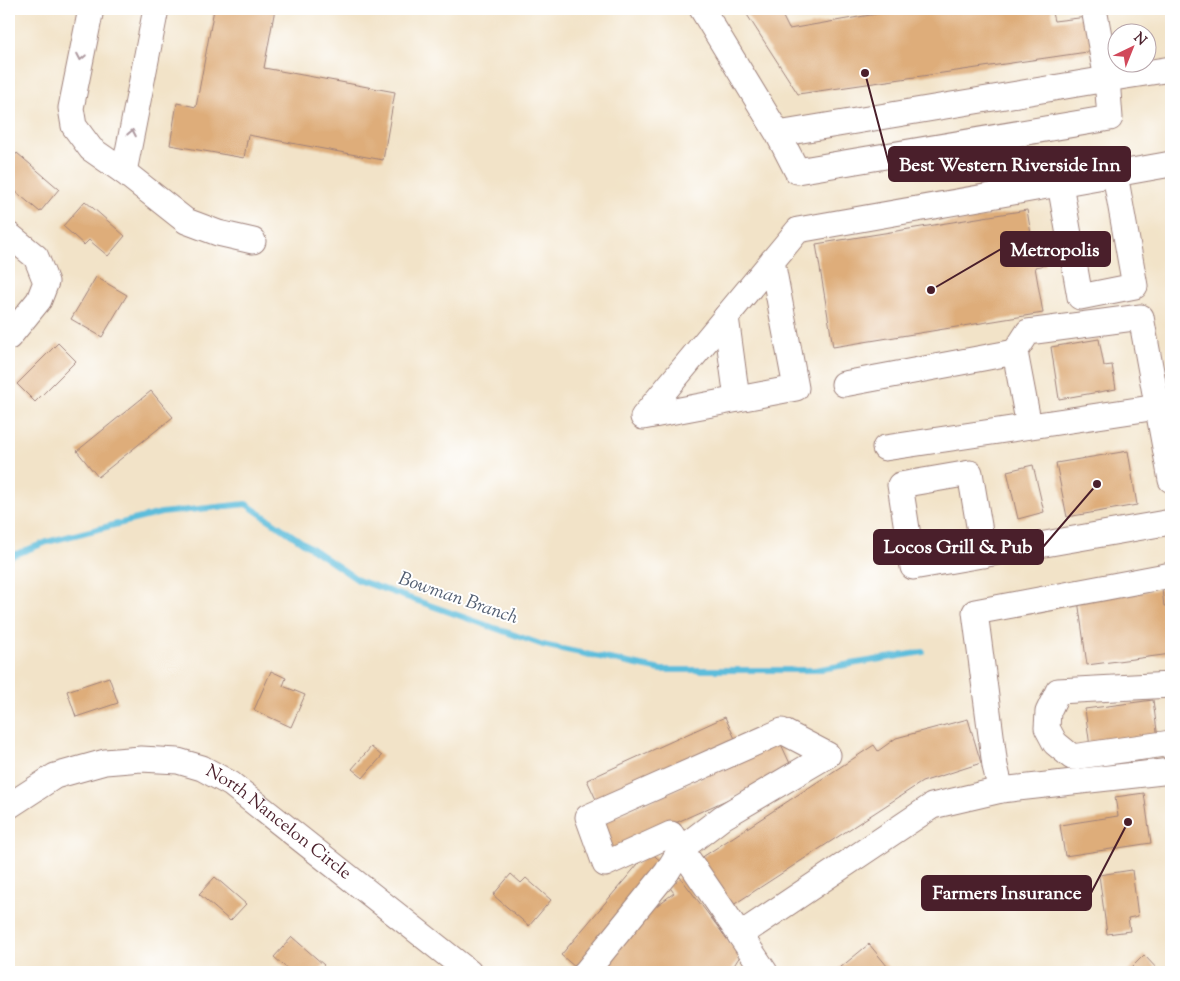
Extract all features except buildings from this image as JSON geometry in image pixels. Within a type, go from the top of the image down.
[{"type":"street","points":[[91,9],[71,108],[74,126],[91,149],[124,172],[186,221],[218,233],[253,241]]},
{"type":"street","points":[[124,172],[156,9]]},
{"type":"street","points":[[702,9],[778,134],[797,171],[1110,118],[1107,79],[1094,9]]},
{"type":"street","points":[[778,134],[1171,69]]},
{"type":"street","points":[[772,261],[796,388],[643,417],[772,261],[798,230],[1171,164]]},
{"type":"street","points":[[1060,184],[1080,297],[1135,286],[1115,174]]},
{"type":"street","points":[[9,235],[36,258],[46,282],[39,300],[9,337]]},
{"type":"street","points":[[726,317],[737,399]]},
{"type":"street","points":[[1029,426],[1015,352],[1028,332],[1141,317],[1164,406],[1171,480]]},
{"type":"street","points":[[844,384],[1015,352]]},
{"type":"street","points":[[885,448],[1164,406]]},
{"type":"street","points":[[984,555],[1171,522]]},
{"type":"street","points":[[1001,790],[995,766],[975,612],[1171,575]]},
{"type":"street","points":[[1171,685],[1058,691],[1048,712],[1047,728],[1055,743],[1072,757],[1171,743]]},
{"type":"street","points":[[586,972],[667,872],[681,849],[723,817],[828,755],[782,731],[588,817],[605,864],[672,834],[681,849],[750,958],[932,806],[1001,790],[1171,771]]},
{"type":"street","name":"North Nancelon Circle","points":[[9,806],[55,776],[105,762],[141,759],[178,761],[202,768],[232,784],[469,972]]},
{"type":"waterway","name":"Bowman Branch","points":[[9,557],[47,542],[161,513],[246,504],[358,580],[543,645],[661,670],[815,670],[923,652]]},
{"type":"place","name":"Best Western Riverside Inn","points":[[865,73]]},
{"type":"place","name":"Metropolis","points":[[931,290]]},
{"type":"place","name":"Locos Grill & Pub","points":[[1097,484]]},
{"type":"place","name":"Farmers Insurance","points":[[1128,822]]}]
